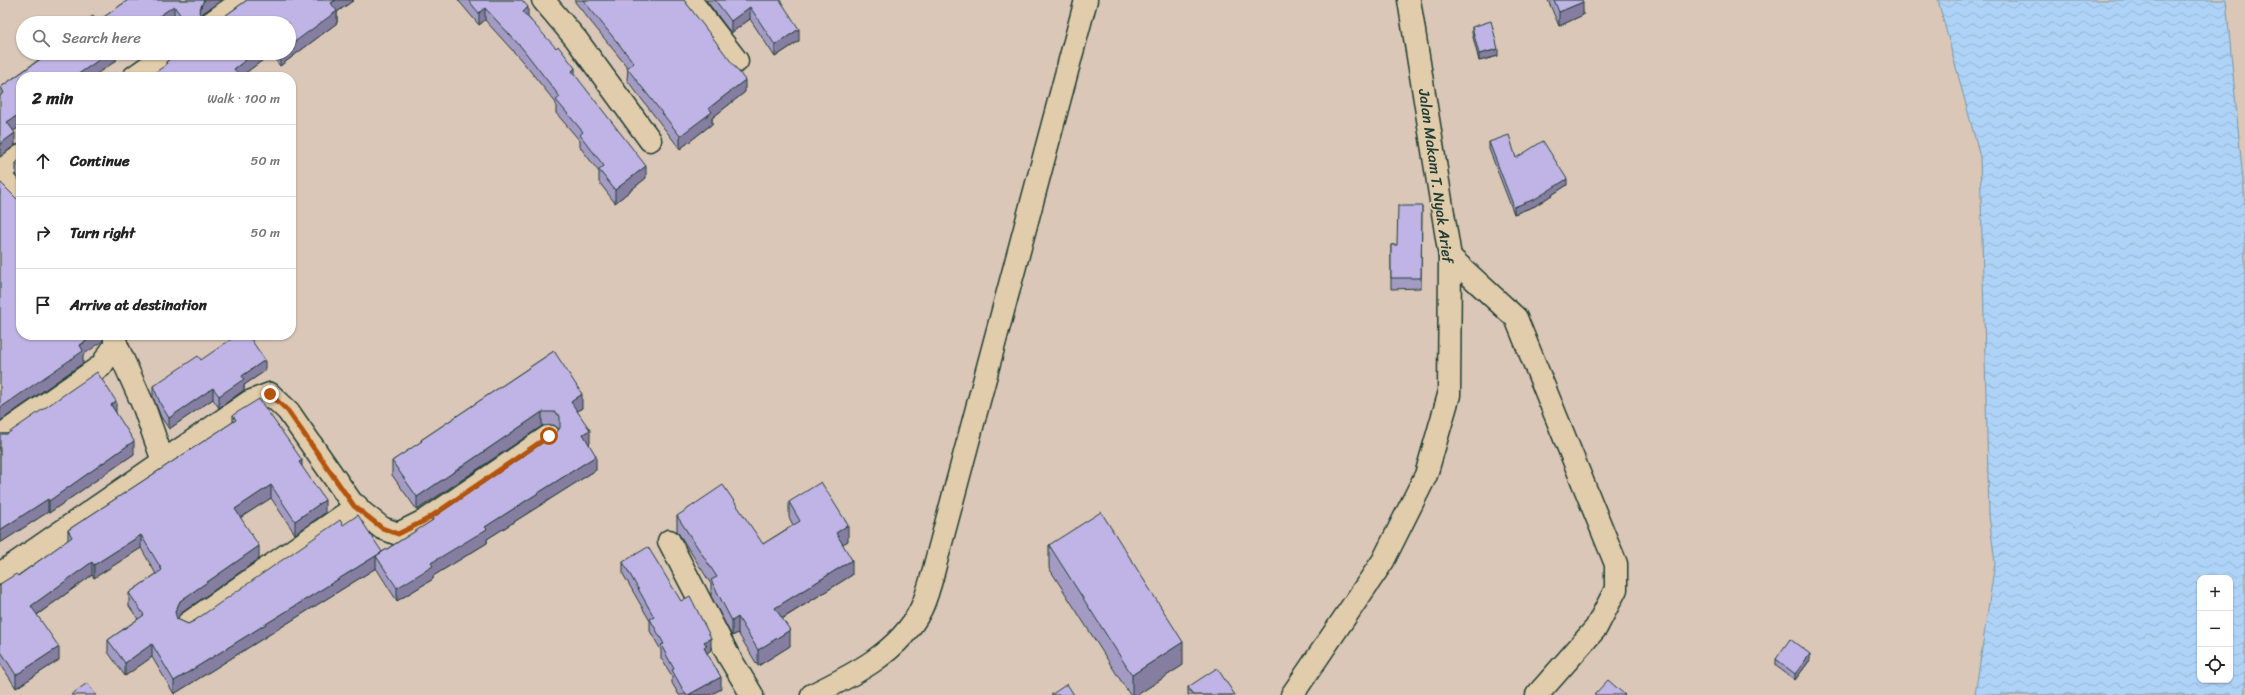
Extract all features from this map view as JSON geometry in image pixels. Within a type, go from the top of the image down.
[{"type":"street","points":[[221,16],[244,0]]},
{"type":"street","points":[[543,0],[576,39],[650,140]]},
{"type":"street","points":[[690,0],[737,61]]},
{"type":"street","points":[[812,695],[849,677],[888,650],[904,635],[921,609],[938,554],[1086,0]]},
{"type":"street","name":"Jalan Makam T. Nyak Arief","points":[[1292,695],[1383,561],[1426,475],[1449,395],[1450,257],[1409,0]]},
{"type":"street","points":[[141,72],[158,60]]},
{"type":"street","points":[[0,171],[16,160]]},
{"type":"street","points":[[0,176],[16,194]]},
{"type":"street","points":[[1450,257],[1516,318],[1616,564],[1616,589],[1596,628],[1537,695]]},
{"type":"street","points":[[0,436],[101,366],[114,340]]},
{"type":"street","points":[[115,340],[144,407],[163,461]]},
{"type":"street","points":[[0,574],[249,402],[270,394],[288,411],[354,506],[357,506],[382,528],[398,534],[426,520],[549,436]]},
{"type":"street","points":[[187,624],[357,506]]},
{"type":"street","points":[[669,542],[728,655],[752,695]]},
{"type":"water","points":[[1938,0],[2226,0],[2245,202],[2245,695],[1975,695],[1995,563],[1989,515],[1980,157]]},
{"type":"building","points":[[128,0],[204,0],[199,11],[200,16],[181,16],[174,6],[159,16],[105,16]]},
{"type":"building","points":[[247,0],[336,0],[331,3],[337,11],[296,41],[296,16],[225,16]]},
{"type":"building","points":[[468,0],[522,0],[528,7],[523,12],[556,48],[558,46],[575,68],[572,71],[646,166],[615,190],[599,170],[604,166],[580,135],[583,132],[556,100],[560,97],[522,48],[485,8],[479,13]]},
{"type":"building","points":[[583,0],[684,0],[745,80],[709,108],[712,112],[680,136],[627,68],[634,63]]},
{"type":"building","points":[[715,0],[780,0],[799,29],[775,45],[750,7],[731,21]]},
{"type":"building","points":[[1554,0],[1582,0],[1583,2],[1559,12]]},
{"type":"building","points":[[1491,21],[1498,49],[1479,54],[1472,27]]},
{"type":"building","points":[[39,60],[99,60],[81,72],[22,72]]},
{"type":"building","points":[[169,60],[246,60],[234,69],[236,72],[156,72],[167,64],[166,62]]},
{"type":"building","points":[[16,76],[16,116],[7,122],[15,133],[0,144],[0,96],[4,93],[1,87]]},
{"type":"building","points":[[1509,135],[1516,158],[1543,141],[1567,179],[1535,199],[1514,207],[1489,142]]},
{"type":"building","points":[[0,182],[16,198],[16,340],[87,340],[80,345],[83,351],[0,408]]},
{"type":"building","points":[[1398,206],[1422,206],[1421,278],[1391,278],[1391,245],[1397,245]]},
{"type":"building","points":[[230,340],[251,340],[265,360],[242,376],[244,379],[219,396],[213,388],[169,418],[161,405],[153,386],[198,356],[201,360]]},
{"type":"building","points":[[554,351],[582,394],[571,402],[590,430],[583,434],[596,456],[485,527],[487,529],[431,563],[433,566],[397,588],[376,556],[433,520],[432,518],[556,433],[560,428],[560,416],[554,412],[542,412],[417,497],[392,461]]},
{"type":"building","points":[[97,372],[116,401],[111,405],[134,441],[49,501],[48,499],[0,530],[0,434],[7,434]]},
{"type":"building","points":[[259,399],[302,460],[299,462],[325,500],[295,521],[271,485],[235,509],[259,546],[180,601],[175,612],[177,619],[188,624],[194,621],[340,520],[343,525],[358,515],[382,552],[174,681],[152,644],[125,663],[108,640],[144,615],[129,593],[162,570],[141,535],[94,565],[92,562],[31,606],[59,647],[16,675],[0,650],[0,584],[16,574],[18,576],[72,537],[68,530],[236,420],[233,415]]},
{"type":"building","points":[[821,482],[848,525],[836,533],[852,560],[775,608],[790,630],[758,650],[738,617],[732,621],[711,580],[717,577],[677,516],[723,485],[763,544],[800,521],[789,502]]},
{"type":"building","points":[[1101,512],[1183,642],[1132,675],[1049,545]]},
{"type":"building","points":[[648,547],[681,601],[690,596],[711,638],[704,642],[707,646],[704,648],[721,677],[688,695],[686,695],[672,670],[674,669],[661,645],[664,644],[650,619],[654,617],[623,562]]},
{"type":"building","points":[[1790,639],[1810,654],[1795,674],[1776,659]]},
{"type":"building","points":[[1217,668],[1235,695],[1193,695],[1188,687]]},
{"type":"building","points":[[1608,680],[1625,695],[1594,695]]},
{"type":"building","points":[[87,683],[96,695],[71,695]]},
{"type":"building","points":[[1067,684],[1074,695],[1051,695]]},
{"type":"route","points":[[270,394],[288,411],[354,506],[357,506],[382,528],[398,534],[426,520],[549,436]]}]
